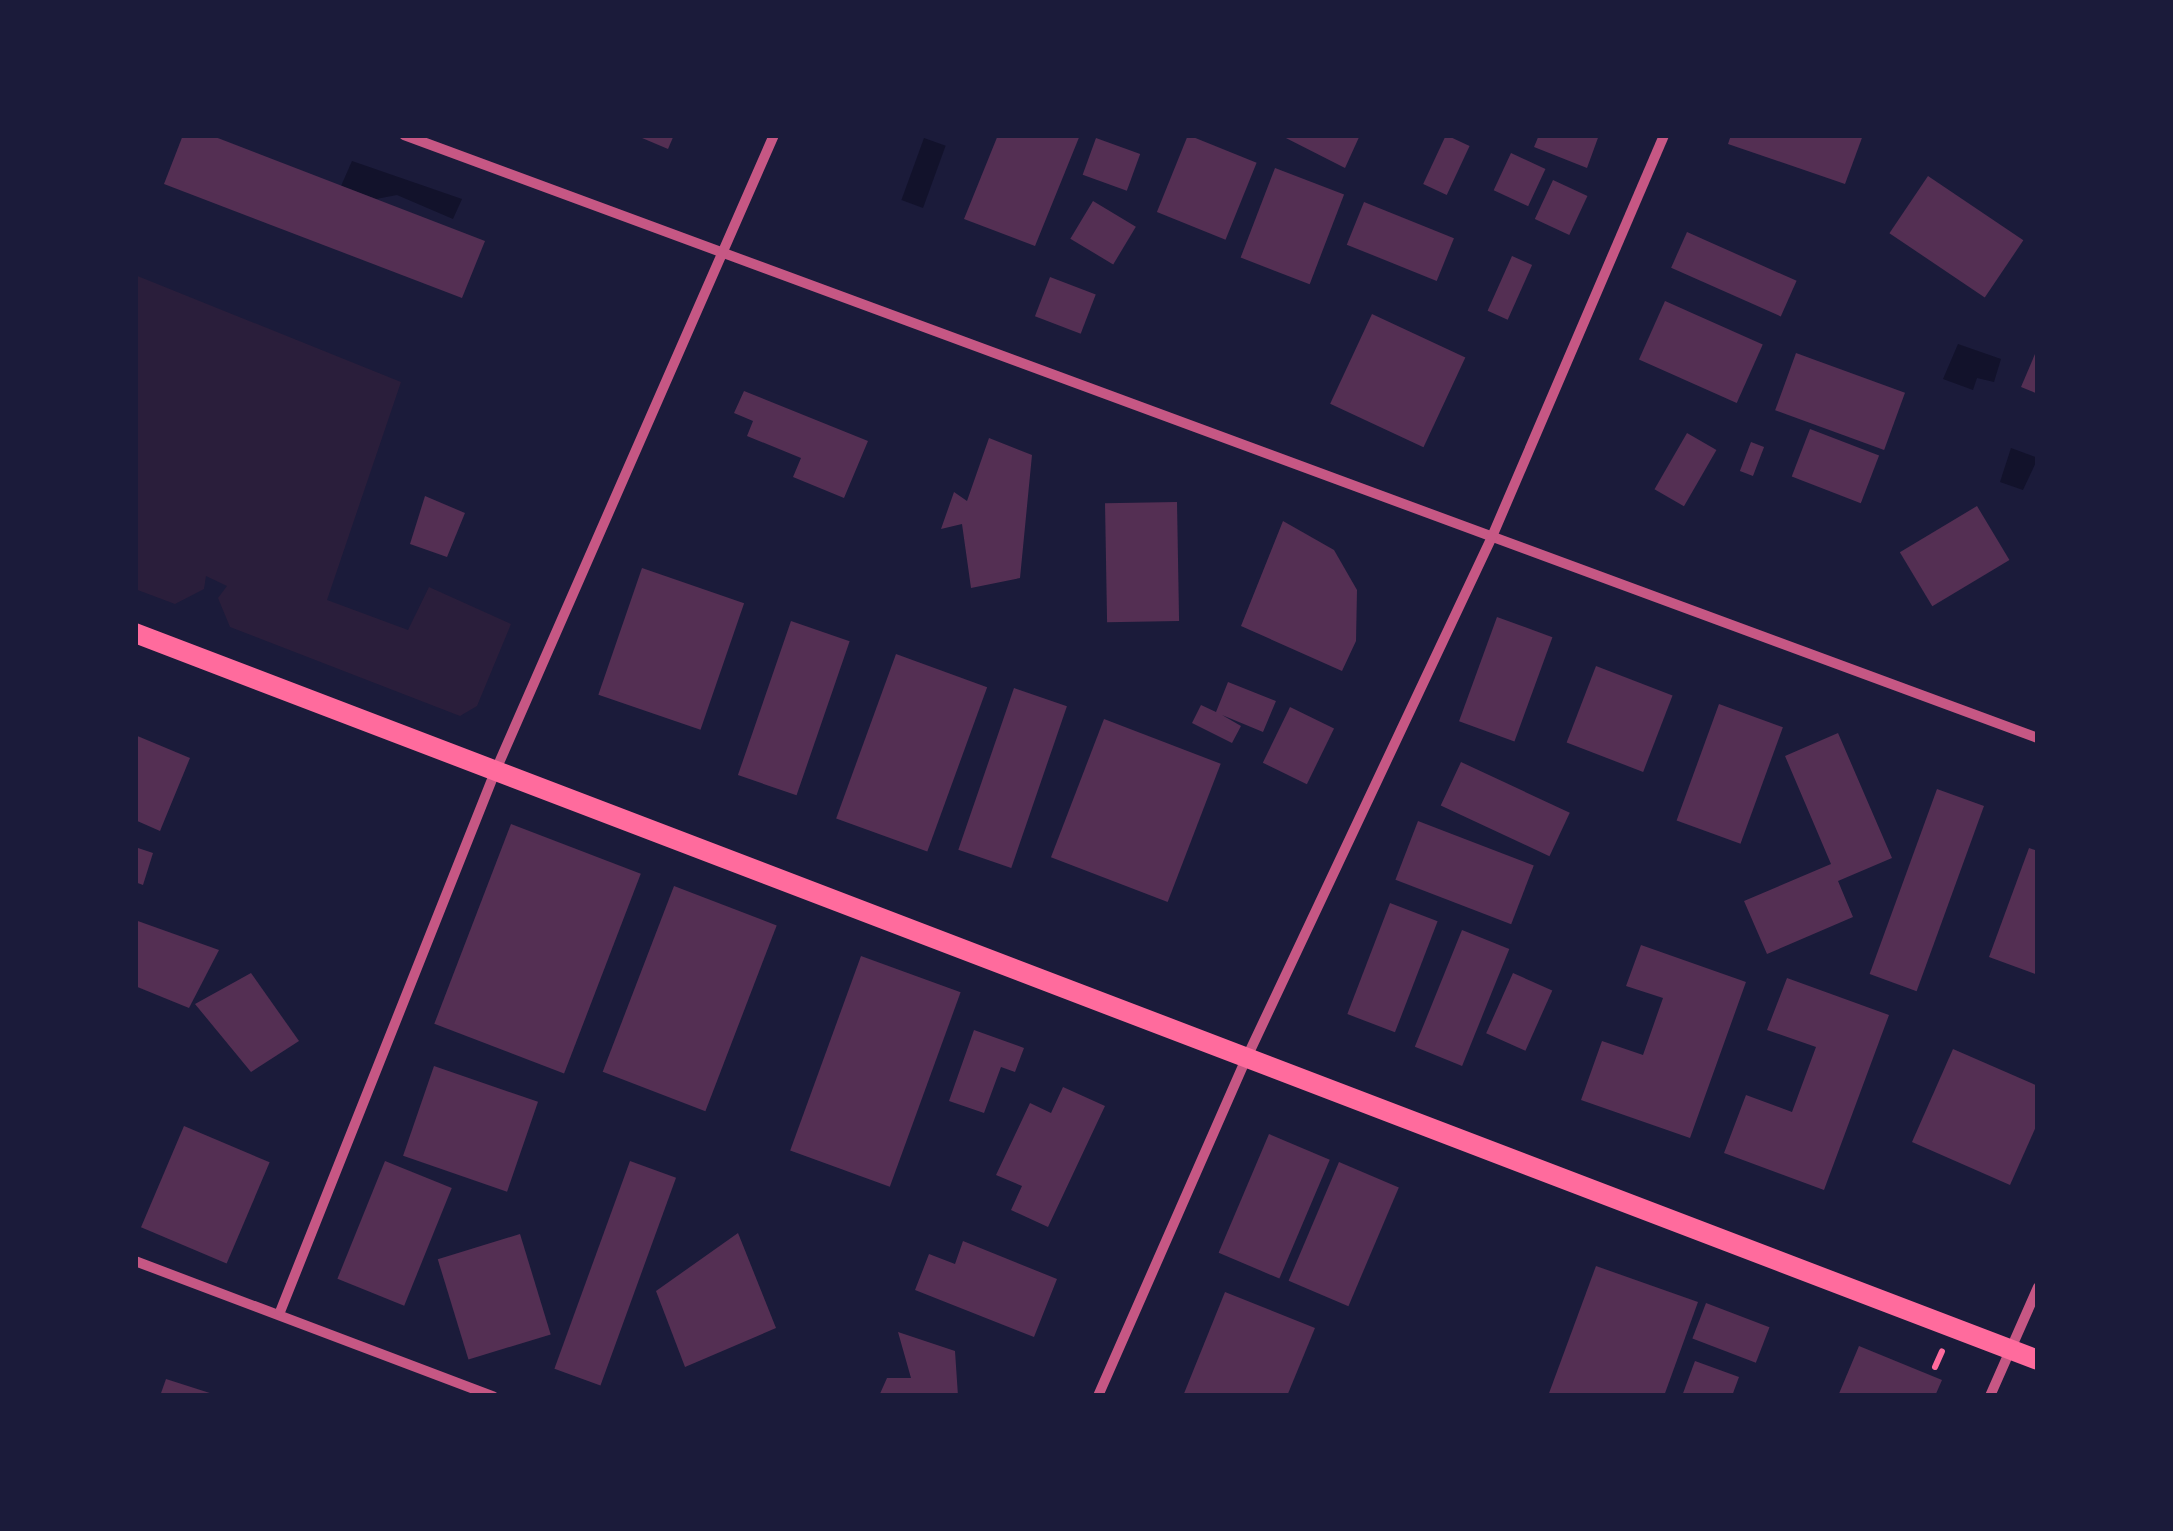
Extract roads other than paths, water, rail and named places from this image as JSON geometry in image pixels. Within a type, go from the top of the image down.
[{"type":"main road","points":[[135,633],[2038,1360]]},
{"type":"street","points":[[404,135],[726,250],[1491,540],[2038,738]]},
{"type":"street","points":[[280,1312],[495,772],[774,135]]},
{"type":"street","points":[[1098,1396],[1247,1057],[1491,540],[1664,135]]},
{"type":"street","points":[[135,1261],[280,1312],[494,1396]]},
{"type":"street","points":[[1990,1396],[2038,1287]]}]
